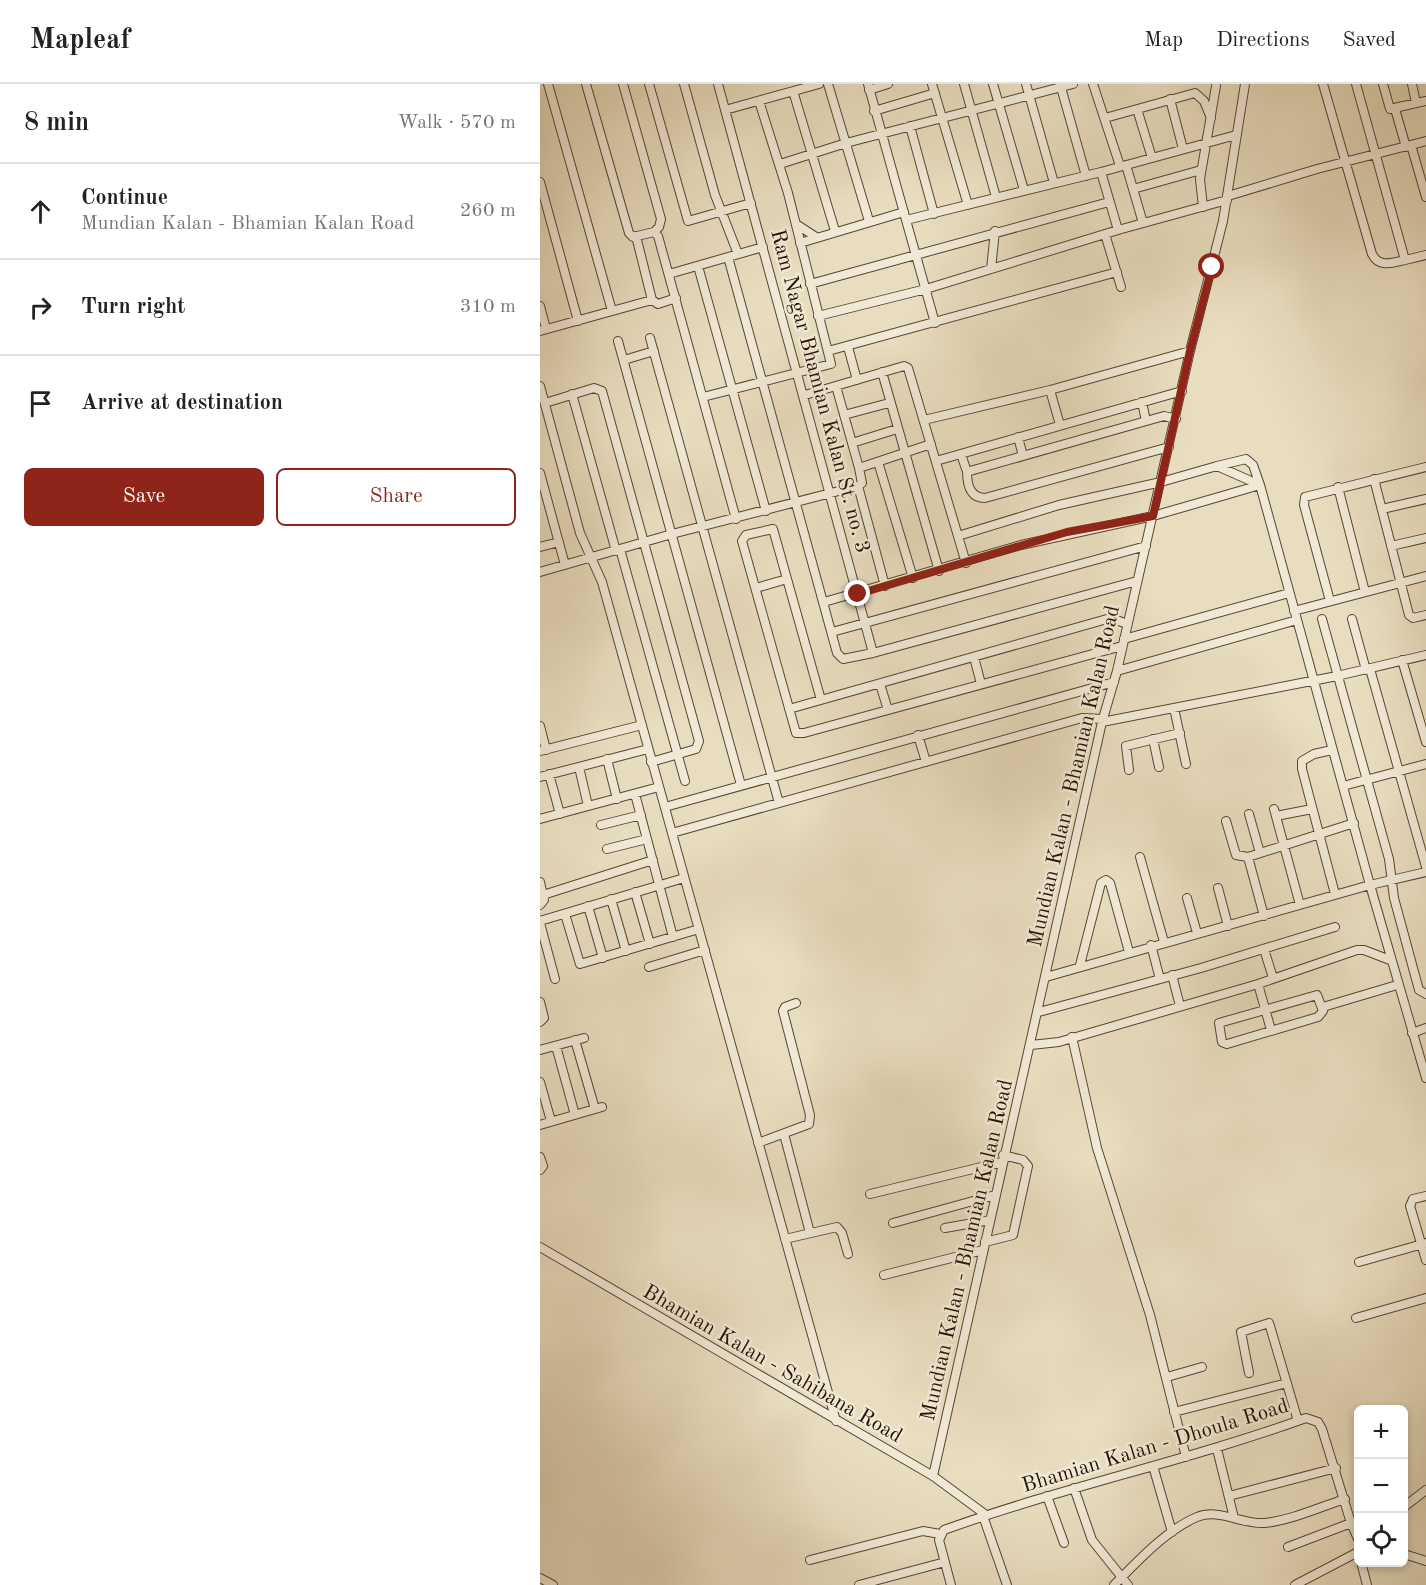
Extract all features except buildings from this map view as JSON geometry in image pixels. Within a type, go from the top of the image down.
[{"type":"street","points":[[548,84],[612,311]]},
{"type":"street","points":[[586,84],[629,233],[630,236],[636,236],[654,232],[659,227],[661,219],[623,84]]},
{"type":"street","points":[[649,84],[687,219],[691,221],[751,203]]},
{"type":"street","points":[[684,84],[721,212],[738,254]]},
{"type":"street","name":"Ram Nagar Bhamian Kalan St. no. 3","points":[[719,84],[832,493],[873,653]]},
{"type":"street","points":[[725,110],[819,84]]},
{"type":"street","points":[[828,84],[869,221]]},
{"type":"street","points":[[888,84],[868,87],[935,323]]},
{"type":"street","points":[[932,84],[940,118],[968,205]]},
{"type":"street","points":[[964,84],[996,197]]},
{"type":"street","points":[[993,84],[1024,190]]},
{"type":"street","points":[[1026,84],[1054,183]]},
{"type":"street","points":[[780,164],[846,143],[1073,84]]},
{"type":"street","points":[[1093,84],[1133,189],[1143,223]]},
{"type":"street","name":"Mundian Kalan - Bhamian Kalan Road","points":[[933,1476],[1002,1158],[1039,1012],[1102,721],[1117,671],[1227,198],[1245,84]]},
{"type":"street","points":[[1323,84],[1375,260],[1382,263],[1426,255]]},
{"type":"street","points":[[1356,84],[1405,260]]},
{"type":"street","points":[[1383,84],[1389,108],[1395,109],[1426,101]]},
{"type":"street","points":[[1412,84],[1416,103]]},
{"type":"street","points":[[1060,86],[1086,176]]},
{"type":"street","points":[[1203,207],[1199,187],[1216,86]]},
{"type":"street","points":[[793,91],[835,231]]},
{"type":"street","points":[[874,111],[935,93]]},
{"type":"street","points":[[1105,118],[1188,94],[1201,96],[1210,118]]},
{"type":"street","points":[[1170,99],[1184,149]]},
{"type":"street","points":[[704,397],[831,364],[780,164],[759,101]]},
{"type":"street","points":[[1137,109],[1152,158]]},
{"type":"street","points":[[1395,109],[1426,197]]},
{"type":"street","points":[[910,126],[934,214]]},
{"type":"street","points":[[800,243],[869,221],[934,214],[1236,135]]},
{"type":"street","points":[[818,316],[926,289],[1118,230],[1203,207],[1346,161],[1426,141]]},
{"type":"street","points":[[1133,189],[1202,170]]},
{"type":"street","points":[[1101,171],[1118,230]]},
{"type":"street","points":[[540,182],[578,321]]},
{"type":"street","points":[[810,284],[995,231],[1109,202]]},
{"type":"street","points":[[796,224],[816,237]]},
{"type":"street","points":[[991,269],[995,231]]},
{"type":"street","points":[[654,232],[658,236],[676,298],[736,519]]},
{"type":"street","points":[[1105,234],[1121,287]]},
{"type":"street","points":[[636,236],[652,300],[658,304],[676,298]]},
{"type":"street","points":[[669,274],[763,247]]},
{"type":"street","points":[[728,257],[837,653],[843,659],[873,653],[1137,581]]},
{"type":"street","points":[[698,266],[766,510]]},
{"type":"street","points":[[828,351],[1117,272]]},
{"type":"street","points":[[540,306],[543,330],[652,300]]},
{"type":"street","points":[[650,338],[779,803]]},
{"type":"street","points":[[618,341],[741,785]]},
{"type":"street","points":[[848,347],[857,380]]},
{"type":"street","points":[[624,360],[654,351]]},
{"type":"street","points":[[924,420],[1050,390],[1190,351]]},
{"type":"street","points":[[805,396],[904,366],[909,368],[966,563]]},
{"type":"street","points":[[882,372],[939,571]]},
{"type":"street","points":[[540,386],[580,533],[602,582],[836,1421]]},
{"type":"street","points":[[540,572],[672,534],[858,486],[862,483],[859,468],[836,386]]},
{"type":"street","points":[[545,403],[597,388],[602,392],[699,741],[696,748],[651,762]]},
{"type":"street","points":[[1050,390],[1060,425]]},
{"type":"street","points":[[936,461],[1182,391]]},
{"type":"street","points":[[572,394],[685,782]]},
{"type":"street","points":[[1142,402],[1146,421]]},
{"type":"street","points":[[844,415],[890,403]]},
{"type":"street","points":[[967,471],[1146,421],[1170,415],[1176,418]]},
{"type":"street","points":[[852,443],[897,429]]},
{"type":"street","points":[[1018,437],[1023,456]]},
{"type":"street","points":[[859,468],[931,444]]},
{"type":"street","points":[[961,454],[970,490],[974,496],[985,498],[1169,447]]},
{"type":"street","points":[[958,536],[1059,505],[1161,482],[1246,459],[1253,465],[1315,680],[1397,985],[1424,1065],[1426,1078]]},
{"type":"street","points":[[878,462],[913,578]]},
{"type":"street","points":[[1217,466],[1260,485]]},
{"type":"street","points":[[1330,601],[1304,501],[1310,495],[1338,487],[1426,467]]},
{"type":"street","points":[[540,473],[565,565]]},
{"type":"street","points":[[1374,479],[1411,617],[1426,615]]},
{"type":"street","points":[[824,602],[939,571],[1067,532],[1153,516],[1260,485]]},
{"type":"street","points":[[858,486],[885,586]]},
{"type":"street","points":[[1338,487],[1365,592]]},
{"type":"street","points":[[1382,509],[1426,499]]},
{"type":"street","points":[[820,700],[773,530],[769,527],[746,535],[742,538],[794,730],[800,734],[981,684],[1289,593]]},
{"type":"street","points":[[1391,546],[1426,538]]},
{"type":"street","points":[[540,547],[559,542]]},
{"type":"street","points":[[832,632],[1146,546]]},
{"type":"street","points":[[1294,611],[1426,576]]},
{"type":"street","points":[[756,588],[787,579]]},
{"type":"street","points":[[789,709],[1107,619],[1127,624]]},
{"type":"street","points":[[1322,619],[1394,880],[1394,898],[1419,990],[1426,994]]},
{"type":"street","points":[[1046,977],[1080,965],[1264,916],[1335,894],[1426,872],[1400,771],[1352,619]]},
{"type":"street","points":[[1117,671],[1297,620]]},
{"type":"street","points":[[672,833],[1082,718],[1102,721],[1174,708],[1337,676],[1426,655]]},
{"type":"street","points":[[974,657],[981,684]]},
{"type":"street","points":[[1402,660],[1426,742]]},
{"type":"street","points":[[665,807],[1114,682]]},
{"type":"street","points":[[880,684],[888,710]]},
{"type":"street","points":[[1174,708],[1186,764]]},
{"type":"street","points":[[540,726],[543,750],[642,725]]},
{"type":"street","points":[[1129,770],[1126,746],[1180,733]]},
{"type":"street","points":[[918,735],[926,762]]},
{"type":"street","points":[[1153,739],[1159,767]]},
{"type":"street","points":[[540,777],[648,749]]},
{"type":"street","points":[[1332,750],[1314,754],[1302,761],[1312,809],[1335,894]]},
{"type":"street","points":[[607,759],[617,799]]},
{"type":"street","points":[[1343,786],[1426,764]]},
{"type":"street","points":[[579,767],[588,806]]},
{"type":"street","points":[[549,774],[560,814]]},
{"type":"street","points":[[540,819],[659,787]]},
{"type":"street","points":[[635,794],[673,937]]},
{"type":"street","points":[[1300,905],[1275,813],[1312,809]]},
{"type":"street","points":[[1249,814],[1260,853]]},
{"type":"street","points":[[601,825],[641,815]]},
{"type":"street","points":[[1226,821],[1236,855],[1248,857],[1354,824]]},
{"type":"street","points":[[607,849],[648,839]]},
{"type":"street","points":[[1140,857],[1164,942]]},
{"type":"street","points":[[1248,857],[1264,916]]},
{"type":"street","points":[[543,895],[653,860]]},
{"type":"street","points":[[555,979],[540,922],[684,878]]},
{"type":"street","points":[[1080,965],[1101,883],[1106,880],[1110,883],[1129,952]]},
{"type":"street","points":[[540,882],[543,895],[543,903],[540,905]]},
{"type":"street","points":[[1218,888],[1228,926]]},
{"type":"street","points":[[635,892],[650,944]]},
{"type":"street","points":[[1187,898],[1197,933]]},
{"type":"street","points":[[611,899],[626,951]]},
{"type":"street","points":[[588,906],[603,958]]},
{"type":"street","points":[[565,914],[578,962],[583,964],[699,928]]},
{"type":"street","points":[[1039,1012],[1335,927]]},
{"type":"street","points":[[1151,945],[1160,979]]},
{"type":"street","points":[[1264,949],[1273,978]]},
{"type":"street","points":[[1031,1046],[1072,1037],[1258,984],[1357,950],[1364,950],[1390,960]]},
{"type":"street","points":[[649,967],[705,951]]},
{"type":"street","points":[[1172,975],[1180,1006]]},
{"type":"street","points":[[1258,984],[1271,1030]]},
{"type":"street","points":[[1323,1007],[1397,985]]},
{"type":"street","points":[[1317,995],[1323,1007],[1322,1014],[1318,1017],[1227,1044],[1222,1041],[1219,1023],[1265,1009],[1317,995]]},
{"type":"street","points":[[540,1002],[544,1015],[540,1022]]},
{"type":"street","points":[[758,1143],[806,1127],[810,1120],[783,1011],[785,1006],[796,1003]]},
{"type":"street","points":[[1412,1033],[1426,1028]]},
{"type":"street","points":[[1072,1037],[1097,1148],[1150,1314],[1186,1457]]},
{"type":"street","points":[[540,1050],[584,1038]]},
{"type":"street","points":[[540,1125],[598,1108],[575,1040]]},
{"type":"street","points":[[556,1046],[575,1115]]},
{"type":"street","points":[[540,1082],[551,1121]]},
{"type":"street","points":[[784,1134],[810,1233]]},
{"type":"street","points":[[540,1157],[543,1166],[540,1170]]},
{"type":"street","points":[[870,1194],[1002,1158],[1026,1161],[1026,1177],[1013,1235],[984,1246],[884,1275]]},
{"type":"street","points":[[893,1223],[995,1195]]},
{"type":"street","points":[[1426,1196],[1413,1199],[1410,1206],[1424,1243],[1426,1260]]},
{"type":"street","points":[[945,1228],[990,1220]]},
{"type":"street","points":[[784,1239],[837,1227],[842,1233],[848,1254]]},
{"type":"street","points":[[1359,1262],[1424,1243]]},
{"type":"street","name":"Bhamian Kalan - Sahibana Road","points":[[540,1247],[933,1476],[984,1516]]},
{"type":"street","points":[[1356,1318],[1426,1298]]},
{"type":"street","points":[[1249,1373],[1241,1332],[1269,1323],[1298,1421]]},
{"type":"street","points":[[1167,1377],[1202,1367]]},
{"type":"street","points":[[1174,1412],[1287,1383]]},
{"type":"street","name":"Bhamian Kalan - Dhoula Road","points":[[940,1534],[984,1516],[1047,1496],[1217,1449],[1306,1418],[1318,1422],[1336,1468],[1354,1530]]},
{"type":"street","points":[[1217,1449],[1234,1518]]},
{"type":"street","points":[[1153,1466],[1172,1532]]},
{"type":"street","points":[[1229,1496],[1336,1468]]},
{"type":"street","points":[[1074,1488],[1092,1540],[1128,1585]]},
{"type":"street","points":[[1408,1504],[1426,1490]]},
{"type":"street","points":[[1047,1496],[1064,1543]]},
{"type":"street","points":[[1114,1585],[1172,1532],[1197,1517],[1209,1515],[1252,1523],[1268,1522],[1345,1499]]},
{"type":"street","points":[[984,1516],[1007,1585]]},
{"type":"street","points":[[1288,1547],[1351,1523]]},
{"type":"street","points":[[810,1560],[922,1531],[940,1534],[951,1585]]},
{"type":"street","points":[[1295,1585],[1354,1555]]},
{"type":"street","points":[[1408,1555],[1426,1561]]},
{"type":"street","points":[[859,1585],[945,1562]]},
{"type":"street","points":[[1362,1567],[1366,1585]]},
{"type":"street","points":[[540,1578],[553,1585]]},
{"type":"route","points":[[858,594],[1067,532],[1153,516],[1190,351],[1212,267]]}]
